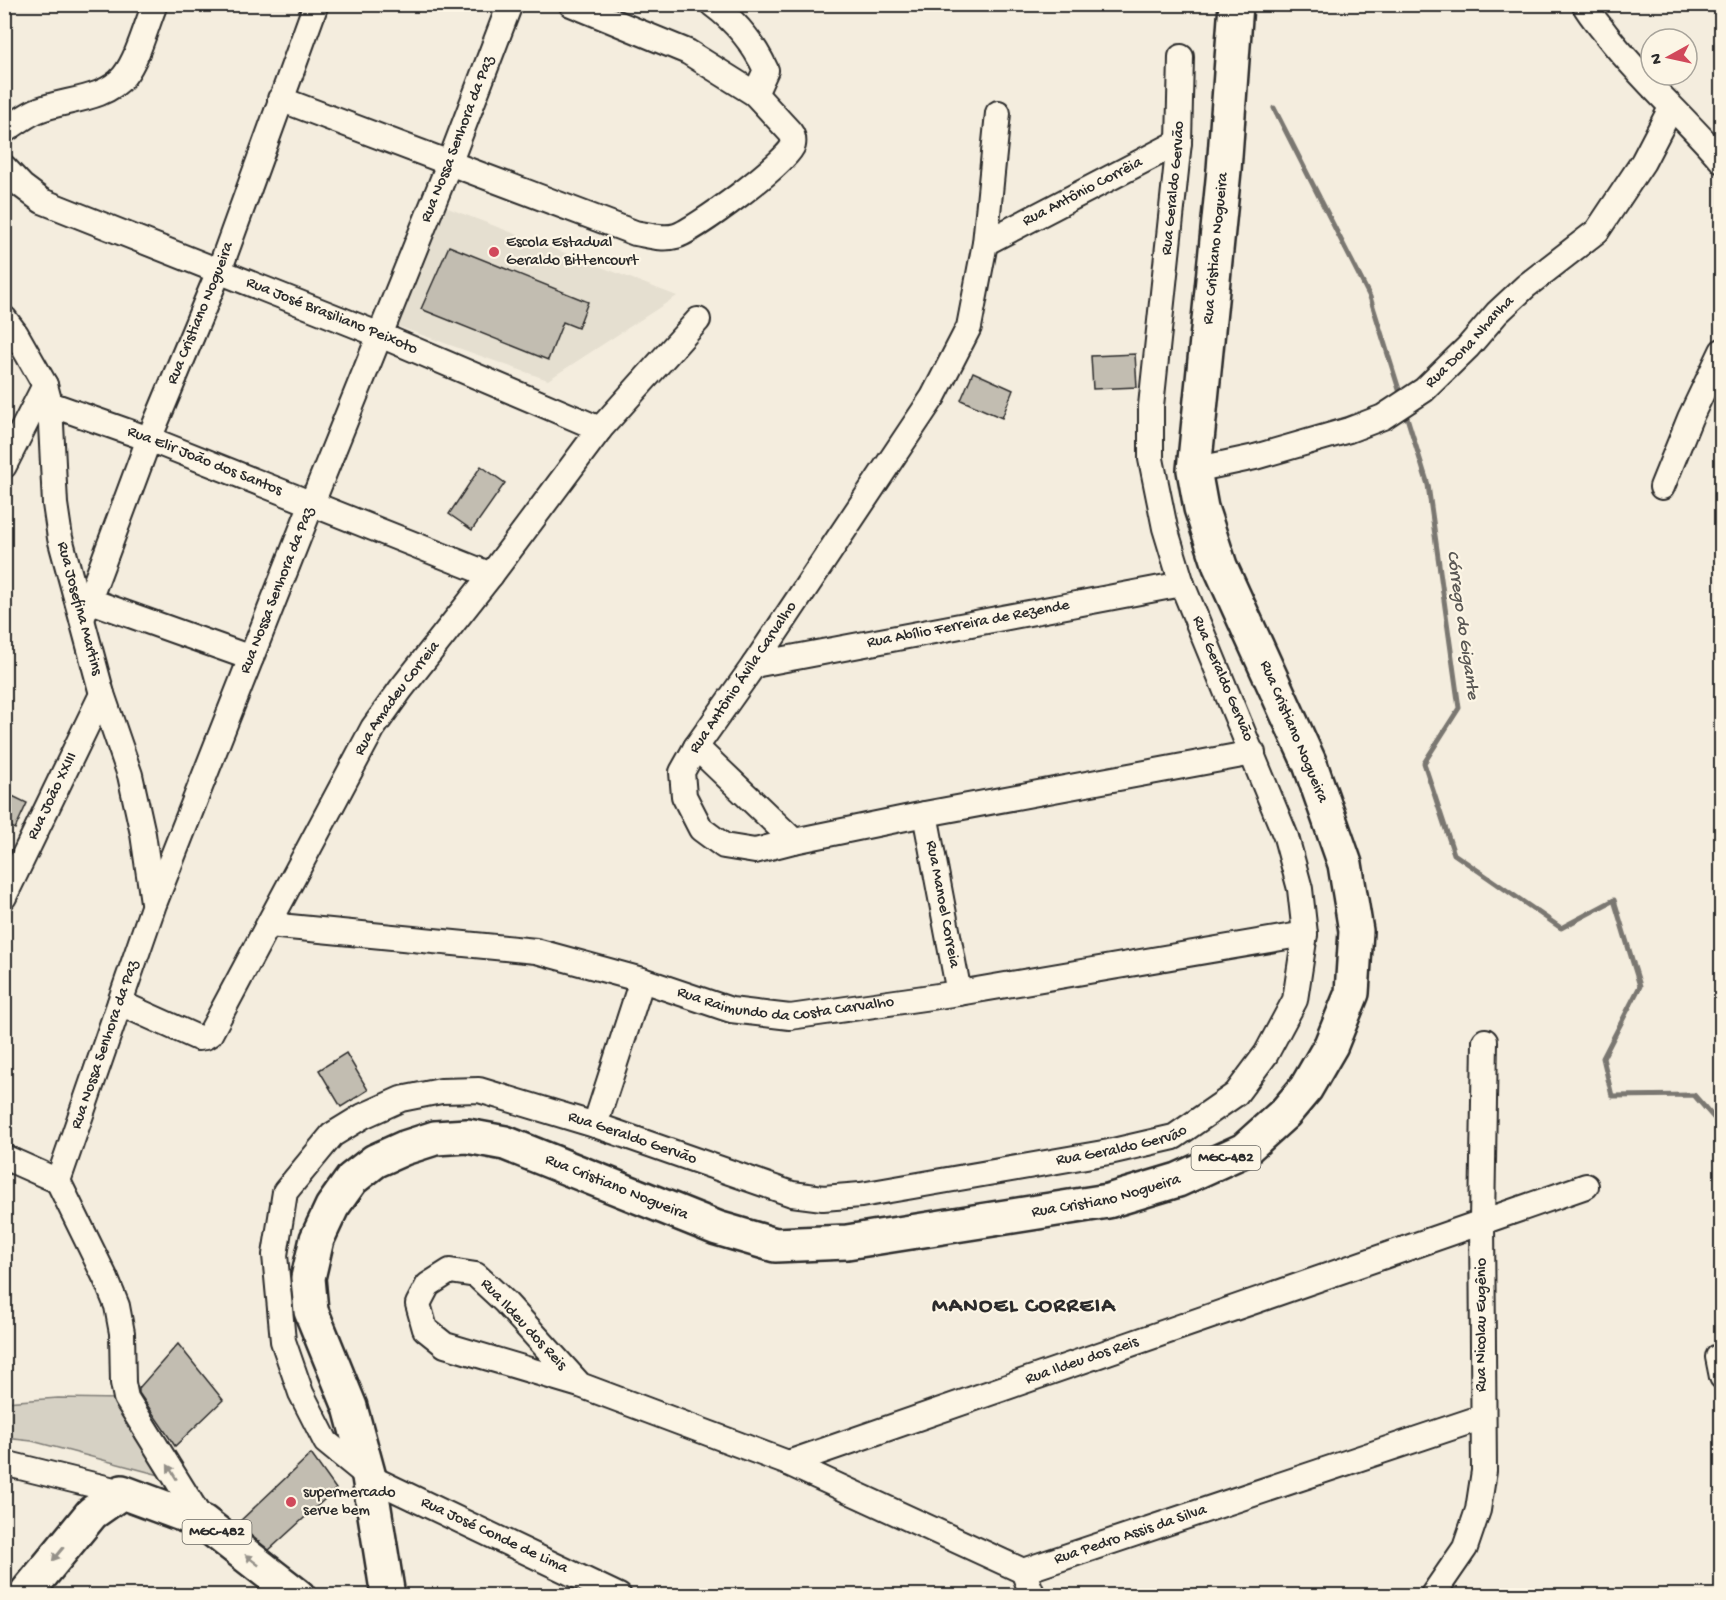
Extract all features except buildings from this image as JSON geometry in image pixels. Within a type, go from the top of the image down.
[{"type":"highway","name":"Rua Cristiano Nogueira","points":[[369,1477],[350,1407],[311,1311],[308,1278],[316,1239],[332,1207],[352,1179],[375,1161],[404,1148],[435,1138],[467,1136],[505,1143],[727,1231],[775,1245],[848,1242],[1108,1200],[1178,1180],[1244,1150],[1285,1113],[1306,1088],[1331,1045],[1352,993],[1356,931],[1345,864],[1310,764],[1220,566],[1201,508],[1194,470],[1224,170],[1236,4]]},
{"type":"highway","name":"MGC-482","points":[[369,1477],[388,1596]]},
{"type":"highway","name":"MGC-482","points":[[122,1492],[203,1521],[298,1596]]},
{"type":"highway","points":[[24,1596],[92,1513],[122,1492]]},
{"type":"street","points":[[4,131],[35,112],[102,92],[116,84],[126,75],[154,4]]},
{"type":"street","name":"Rua Cristiano Nogueira","points":[[85,609],[149,439],[219,271],[316,4]]},
{"type":"street","name":"Rua Nossa Senhora da Paz","points":[[58,1181],[154,904],[449,164],[510,4]]},
{"type":"street","points":[[280,99],[635,233],[664,238],[678,236],[696,226],[784,159],[793,145],[793,136],[785,124],[755,94],[688,52],[571,4]]},
{"type":"street","points":[[712,4],[754,46],[766,70],[755,94]]},
{"type":"street","points":[[1586,6],[1617,48],[1722,161]]},
{"type":"street","name":"Rua Geraldo Gervão","points":[[369,1477],[326,1442],[301,1393],[284,1341],[275,1255],[285,1192],[332,1135],[363,1116],[401,1099],[441,1091],[479,1090],[594,1125],[792,1194],[823,1198],[861,1195],[1109,1152],[1174,1137],[1236,1094],[1266,1054],[1295,1000],[1305,934],[1300,889],[1286,837],[1182,584],[1165,528],[1151,459],[1151,406],[1179,142],[1181,57]]},
{"type":"street","name":"Rua Dona Nhanha","points":[[1194,470],[1318,440],[1383,417],[1424,390],[1526,286],[1598,231],[1643,162],[1671,108]]},
{"type":"street","name":"Rua Antônio Ávila Carvalho","points":[[998,113],[985,243],[969,327],[933,397],[754,665],[696,747],[682,772],[684,796],[701,829],[724,846],[755,851],[926,814],[1253,753]]},
{"type":"street","name":"Rua Antônio Corrêia","points":[[985,243],[1179,142]]},
{"type":"street","name":"Rua José Brasiliano Peixoto","points":[[4,167],[22,186],[42,201],[380,335],[600,429]]},
{"type":"street","name":"Rua Josefina Martins","points":[[4,318],[16,334],[48,394],[58,526],[85,609],[102,694],[130,775],[143,834],[154,904]]},
{"type":"street","name":"Rua Amadeu Correia","points":[[120,1003],[198,1038],[210,1034],[373,728],[600,429],[698,320]]},
{"type":"street","points":[[1662,487],[1690,418],[1722,351]]},
{"type":"street","points":[[4,466],[48,394]]},
{"type":"street","name":"Rua Elir João dos Santos","points":[[48,394],[149,439],[491,575]]},
{"type":"street","name":"Rua Abílio Ferreira de Rezende","points":[[754,665],[1182,584]]},
{"type":"street","points":[[85,609],[251,658]]},
{"type":"street","name":"Rua João XXIII","points":[[4,897],[102,694]]},
{"type":"street","points":[[696,747],[794,841]]},
{"type":"street","name":"Rua Manoel Correia","points":[[926,814],[959,993]]},
{"type":"street","name":"Rua Raimundo da Costa Carvalho","points":[[269,925],[536,951],[642,980],[731,1010],[790,1017],[959,993],[1305,934]]},
{"type":"street","points":[[594,1125],[642,980]]},
{"type":"street","name":"Rua Nicolau Eugênio","points":[[1432,1596],[1465,1548],[1478,1510],[1484,1471],[1482,1221],[1485,1041]]},
{"type":"street","points":[[4,1157],[58,1181],[117,1306],[122,1333],[126,1398],[203,1521]]},
{"type":"street","name":"Rua Ildeu dos Reis","points":[[580,1385],[505,1302],[476,1275],[450,1271],[428,1285],[418,1304],[425,1329],[445,1345],[580,1385],[788,1463],[1586,1186]]},
{"type":"street","name":"Rua Pedro Assis da Silva","points":[[1023,1571],[1483,1417]]},
{"type":"street","points":[[4,1463],[122,1492]]},
{"type":"street","points":[[788,1463],[1023,1571],[1033,1596]]},
{"type":"street","name":"Rua José Conde de Lima","points":[[369,1477],[619,1596]]},
{"type":"street","points":[[82,1481],[93,1498],[92,1513]]},
{"type":"shaded area","name":"Escola Estadual Geraldo Bittencourt","points":[[445,207],[677,296],[548,380],[397,326]]},
{"type":"shaded area","points":[[58,1398],[120,1399],[167,1477],[32,1441],[5,1438],[5,1402]]},
{"type":"waterway","name":"Córrego do Gigante","points":[[1274,108],[1370,297],[1401,396]]},
{"type":"waterway","name":"Córrego do Gigante","points":[[1405,411],[1428,485],[1459,708],[1424,763],[1454,854],[1561,928],[1614,900],[1640,986],[1603,1058],[1612,1096],[1694,1095],[1722,1127]]},
{"type":"place","name":"Escola Estadual Geraldo Bittencourt","points":[[494,252]]},
{"type":"place","name":"supermercado serve bem","points":[[291,1502]]},
{"type":"district","name":"MANOEL CORREIA","points":[[1024,1307]]}]
